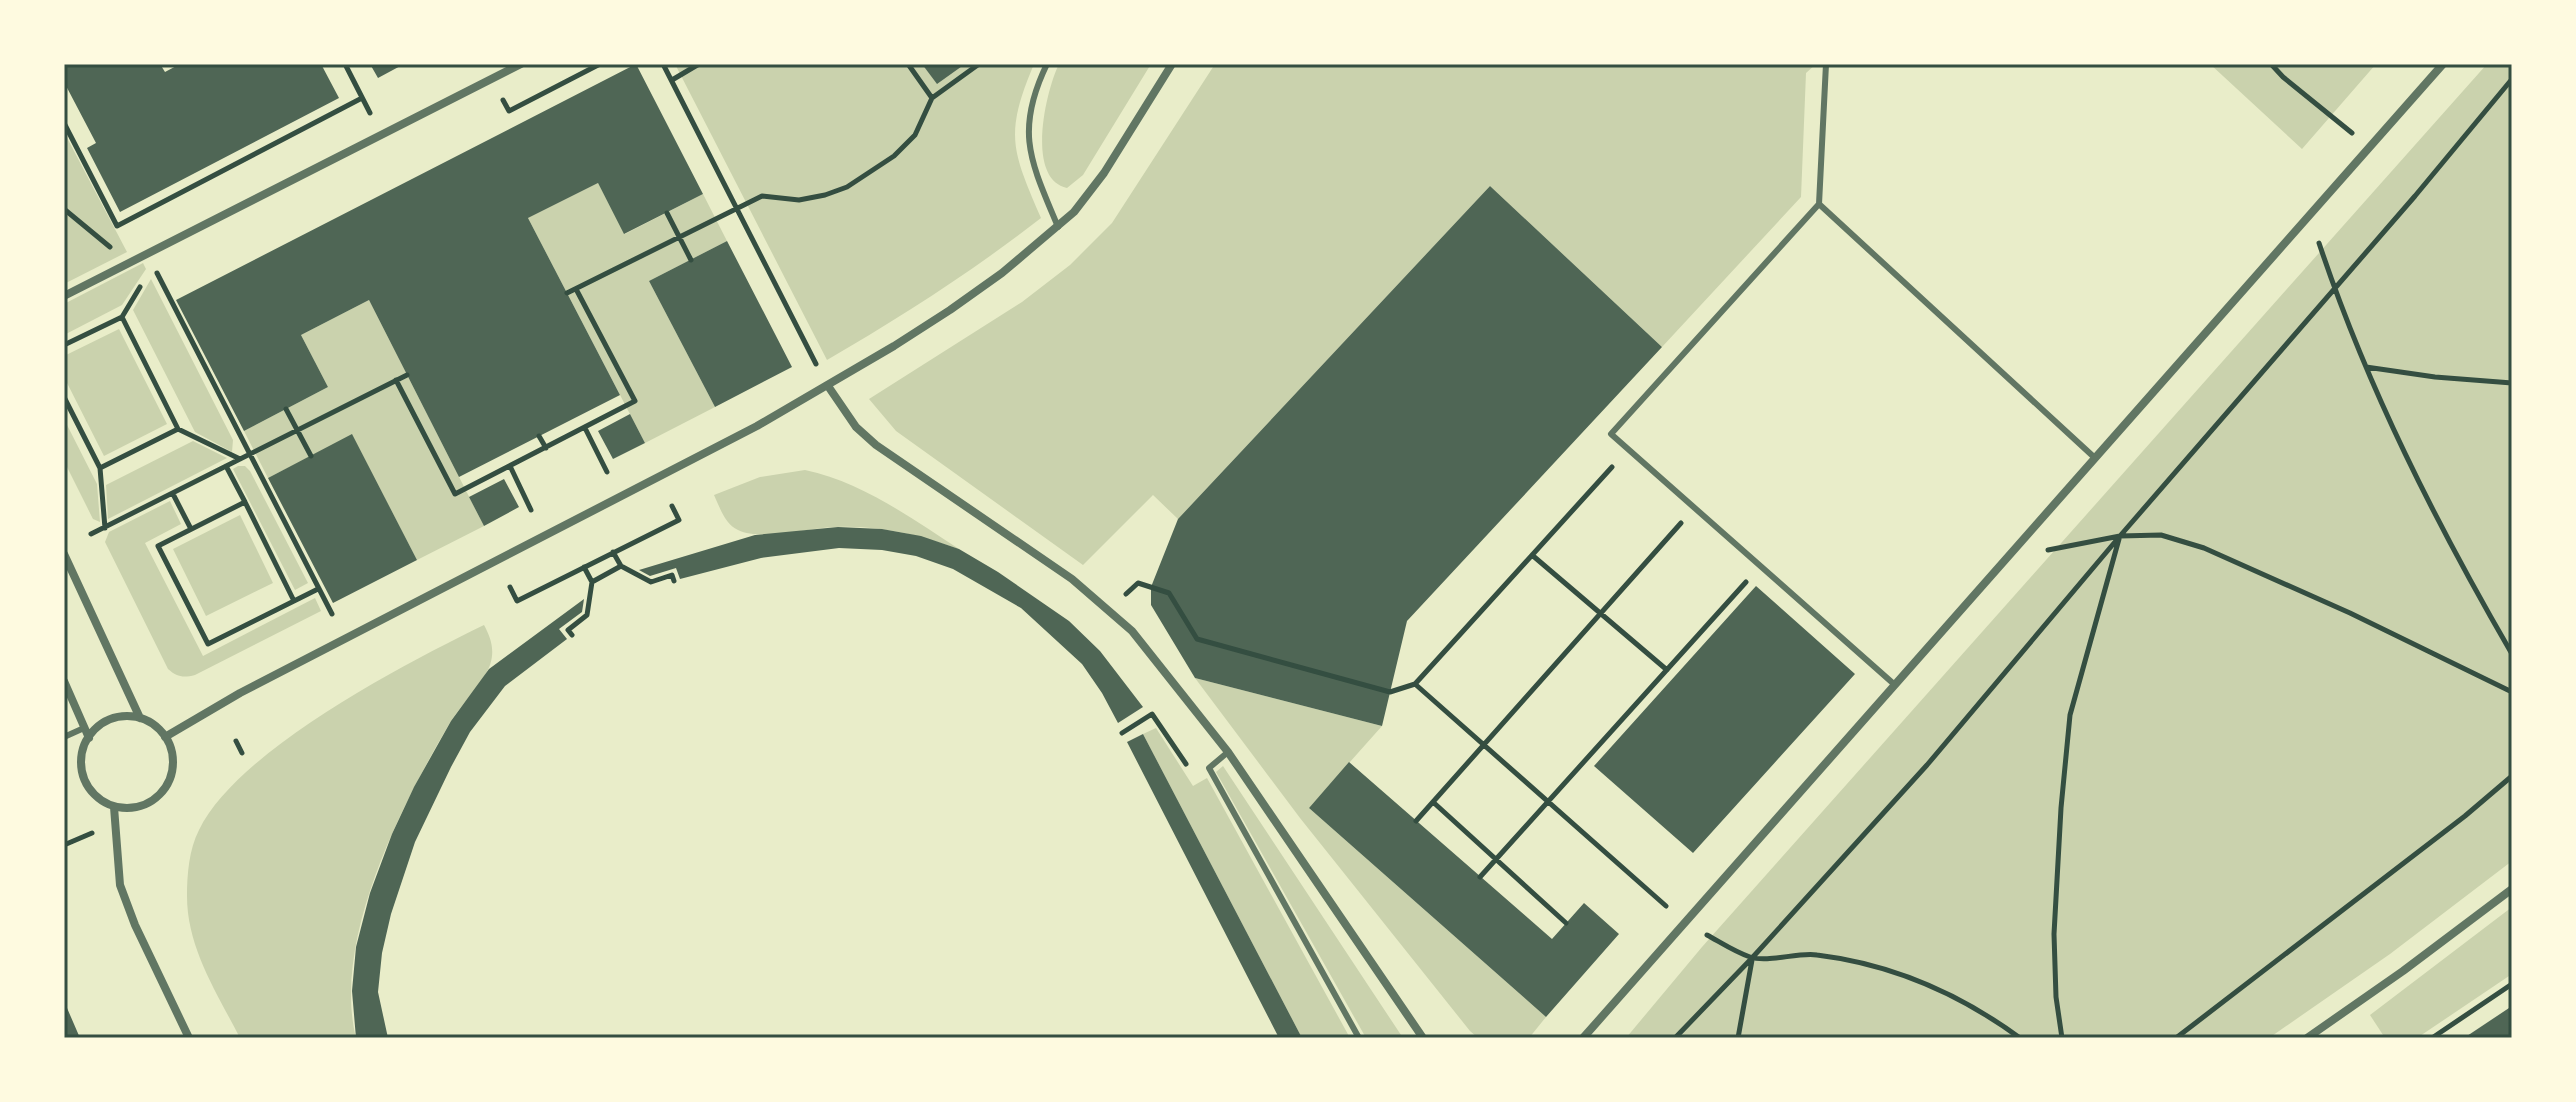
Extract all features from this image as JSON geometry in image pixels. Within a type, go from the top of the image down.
[{"type":"street","points":[[64,296],[521,64]]},
{"type":"street","points":[[165,737],[240,693],[757,426],[950,310],[1058,227],[1088,196],[1172,64]]},
{"type":"street","points":[[1583,1038],[2443,64]]},
{"type":"street","points":[[828,386],[856,427],[876,445],[1072,579],[1132,631],[1228,752],[1423,1038]]},
{"type":"street","points":[[64,554],[140,718]]},
{"type":"street","points":[[64,681],[89,738]]},
{"type":"street","points":[[140,718],[155,725],[165,737],[172,752],[173,767],[159,795],[146,804],[131,808],[114,807],[101,801],[84,779],[81,765],[83,751],[98,727],[111,719],[140,718]]},
{"type":"street","points":[[114,807],[120,885],[141,939],[189,1038]]},
{"type":"street","points":[[2307,1038],[2512,889]]},
{"type":"lane","points":[[1047,64],[1029,110],[1027,136],[1035,172],[1058,227]]},
{"type":"lane","points":[[1826,64],[1819,204],[1611,434],[1895,685]]},
{"type":"lane","points":[[1819,204],[2095,458]]},
{"type":"lane","points":[[64,737],[84,728]]},
{"type":"lane","points":[[1228,752],[1209,768],[1359,1038]]},
{"type":"path","points":[[64,123],[117,226],[362,98],[345,64]]},
{"type":"path","points":[[509,111],[600,64]]},
{"type":"path","points":[[663,64],[815,362]]},
{"type":"path","points":[[672,80],[699,64]]},
{"type":"path","points":[[908,64],[932,98]]},
{"type":"path","points":[[567,293],[762,196],[799,200],[847,187],[894,156],[915,135],[932,98],[979,64]]},
{"type":"path","points":[[2271,64],[2369,148]]},
{"type":"path","points":[[1675,1038],[1927,765],[2512,79]]},
{"type":"path","points":[[64,209],[129,263]]},
{"type":"path","points":[[667,213],[691,260]]},
{"type":"path","points":[[2309,215],[2366,367],[2401,446],[2471,583],[2512,654]]},
{"type":"path","points":[[64,345],[122,317],[153,266],[332,614]]},
{"type":"path","points":[[396,380],[455,494],[546,448],[635,401],[576,289]]},
{"type":"path","points":[[122,317],[178,429],[240,459]]},
{"type":"path","points":[[2366,367],[2435,377],[2512,383]]},
{"type":"path","points":[[91,534],[407,375]]},
{"type":"path","points":[[64,397],[100,468],[105,528]]},
{"type":"path","points":[[286,409],[311,456]]},
{"type":"path","points":[[585,428],[607,472]]},
{"type":"path","points":[[100,468],[178,429]]},
{"type":"path","points":[[539,436],[546,448]]},
{"type":"path","points":[[1121,599],[1138,583],[1169,593],[1197,639],[1390,692],[1415,684],[1628,448]]},
{"type":"path","points":[[226,466],[294,601]]},
{"type":"path","points":[[510,466],[531,510]]},
{"type":"path","points":[[173,494],[191,529]]},
{"type":"path","points":[[245,502],[158,546],[208,644],[318,589]]},
{"type":"path","points":[[510,587],[517,601],[679,520],[672,506]]},
{"type":"path","points":[[1416,821],[1695,508]]},
{"type":"path","points":[[2007,558],[2120,536],[2161,535],[2204,548],[2350,613],[2512,692]]},
{"type":"path","points":[[2062,1038],[2056,997],[2054,934],[2070,715],[2120,536]]},
{"type":"path","points":[[613,552],[621,566],[651,582],[672,575],[674,581]]},
{"type":"path","points":[[1532,555],[1667,670]]},
{"type":"path","points":[[592,582],[621,566]]},
{"type":"path","points":[[1480,877],[1760,566]]},
{"type":"path","points":[[572,635],[568,630],[587,615],[592,582],[584,567]]},
{"type":"path","points":[[1415,684],[1655,897]]},
{"type":"path","points":[[1122,733],[1152,714],[1195,778],[1209,768]]},
{"type":"path","points":[[236,741],[242,753]]},
{"type":"path","points":[[2176,1038],[2465,816],[2512,776]]},
{"type":"path","points":[[1433,802],[1566,923]]},
{"type":"path","points":[[1685,923],[1752,958],[1813,954],[1859,961],[1952,994],[2020,1038]]},
{"type":"path","points":[[1738,1038],[1752,958]]},
{"type":"path","points":[[2432,1038],[2512,984]]},
{"type":"green space","points":[[675,64],[1034,64],[1018,108],[1015,142],[1023,175],[1041,218],[936,293],[827,360]]},
{"type":"green space","points":[[1059,64],[1151,64],[1083,175],[1067,188],[1054,181],[1046,168],[1043,152],[1045,112]]},
{"type":"green space","points":[[1215,64],[1816,64],[1806,73],[1801,197],[1662,347],[1490,186],[1178,519],[1153,495],[1083,565],[896,431],[869,399],[1022,302],[1070,265],[1112,223]]},
{"type":"green space","points":[[2210,64],[2376,64],[2302,149]]},
{"type":"green space","points":[[2487,64],[2512,64],[2512,861],[2390,954],[2269,1038],[1626,1038],[1702,947]]},
{"type":"green space","points":[[64,132],[127,252],[64,284]]},
{"type":"green space","points":[[598,183],[625,234],[703,194],[727,241],[649,281],[715,407],[645,443],[528,218]]},
{"type":"green space","points":[[143,263],[146,269],[122,305],[64,335],[64,304]]},
{"type":"green space","points":[[151,279],[233,440],[232,452],[195,432],[133,310]]},
{"type":"green space","points":[[369,300],[484,526],[417,560],[352,435],[268,478],[244,431],[328,387],[301,335]]},
{"type":"green space","points":[[119,329],[167,424],[104,456],[64,377],[64,356]]},
{"type":"green space","points":[[64,419],[97,484],[100,522],[93,519],[64,461]]},
{"type":"green space","points":[[193,441],[227,458],[108,519],[106,485]]},
{"type":"green space","points":[[245,466],[250,471],[308,583],[295,590],[233,469]]},
{"type":"green space","points":[[805,470],[866,492],[959,549],[884,529],[853,527],[760,535],[748,533],[730,524],[714,495],[760,477]]},
{"type":"green space","points":[[170,501],[181,524],[145,543],[203,656],[315,598],[321,611],[195,675],[180,676],[171,672],[105,542],[109,532]]},
{"type":"green space","points":[[240,515],[273,583],[206,616],[173,549]]},
{"type":"green space","points":[[484,625],[492,644],[490,665],[429,759],[391,835],[375,876],[362,918],[354,960],[351,1000],[356,1038],[240,1038],[205,970],[188,915],[188,871],[199,830],[219,800],[285,740],[369,686]]},
{"type":"green space","points":[[1195,678],[1382,726],[1309,808],[1546,1017],[1529,1038],[1478,1038],[1470,1031],[1300,818]]},
{"type":"green space","points":[[1156,728],[1193,786],[1207,778],[1350,1038],[1302,1038],[1143,734]]},
{"type":"green space","points":[[1223,766],[1403,1038],[1366,1038],[1216,772]]},
{"type":"green space","points":[[2512,907],[2512,974],[2417,1038],[2385,1038],[2370,1015]]},
{"type":"building","points":[[64,64],[160,64],[165,72],[180,64],[321,64],[339,98],[120,212],[87,148],[96,143],[64,82]]},
{"type":"building","points":[[370,64],[404,64],[378,78]]},
{"type":"building","points":[[636,64],[703,194],[624,234],[598,183],[528,218],[620,395],[459,477],[369,300],[301,335],[328,387],[244,431],[176,300]]},
{"type":"building","points":[[922,64],[965,64],[937,84]]},
{"type":"building","points":[[1490,186],[1662,347],[1407,621],[1382,726],[1195,678],[1151,605],[1151,587],[1178,519]]},
{"type":"building","points":[[727,241],[792,367],[715,407],[649,281]]},
{"type":"building","points":[[630,414],[645,443],[613,459],[598,431]]},
{"type":"building","points":[[352,434],[417,560],[333,603],[268,478]]},
{"type":"building","points":[[504,479],[519,507],[484,526],[469,497]]},
{"type":"building","points":[[838,527],[882,529],[921,536],[959,549],[998,572],[1069,621],[1100,651],[1143,707],[1118,723],[1082,664],[1021,608],[953,569],[916,556],[882,550],[839,548],[761,558],[680,579],[676,568],[650,576],[639,570],[755,535]]},
{"type":"building","points":[[1756,586],[1855,674],[1693,853],[1594,766]]},
{"type":"building","points":[[584,599],[582,612],[559,629],[567,639],[505,686],[470,732],[451,767],[415,842],[391,914],[382,953],[378,992],[388,1038],[356,1038],[352,991],[356,947],[370,893],[414,787],[451,721],[489,669]]},
{"type":"building","points":[[1143,734],[1302,1038],[1279,1038],[1127,742]]},
{"type":"building","points":[[1349,762],[1552,939],[1584,903],[1619,934],[1546,1017],[1309,808]]},
{"type":"building","points":[[64,1001],[80,1038],[64,1038]]},
{"type":"building","points":[[2512,1006],[2512,1038],[2464,1038]]}]
